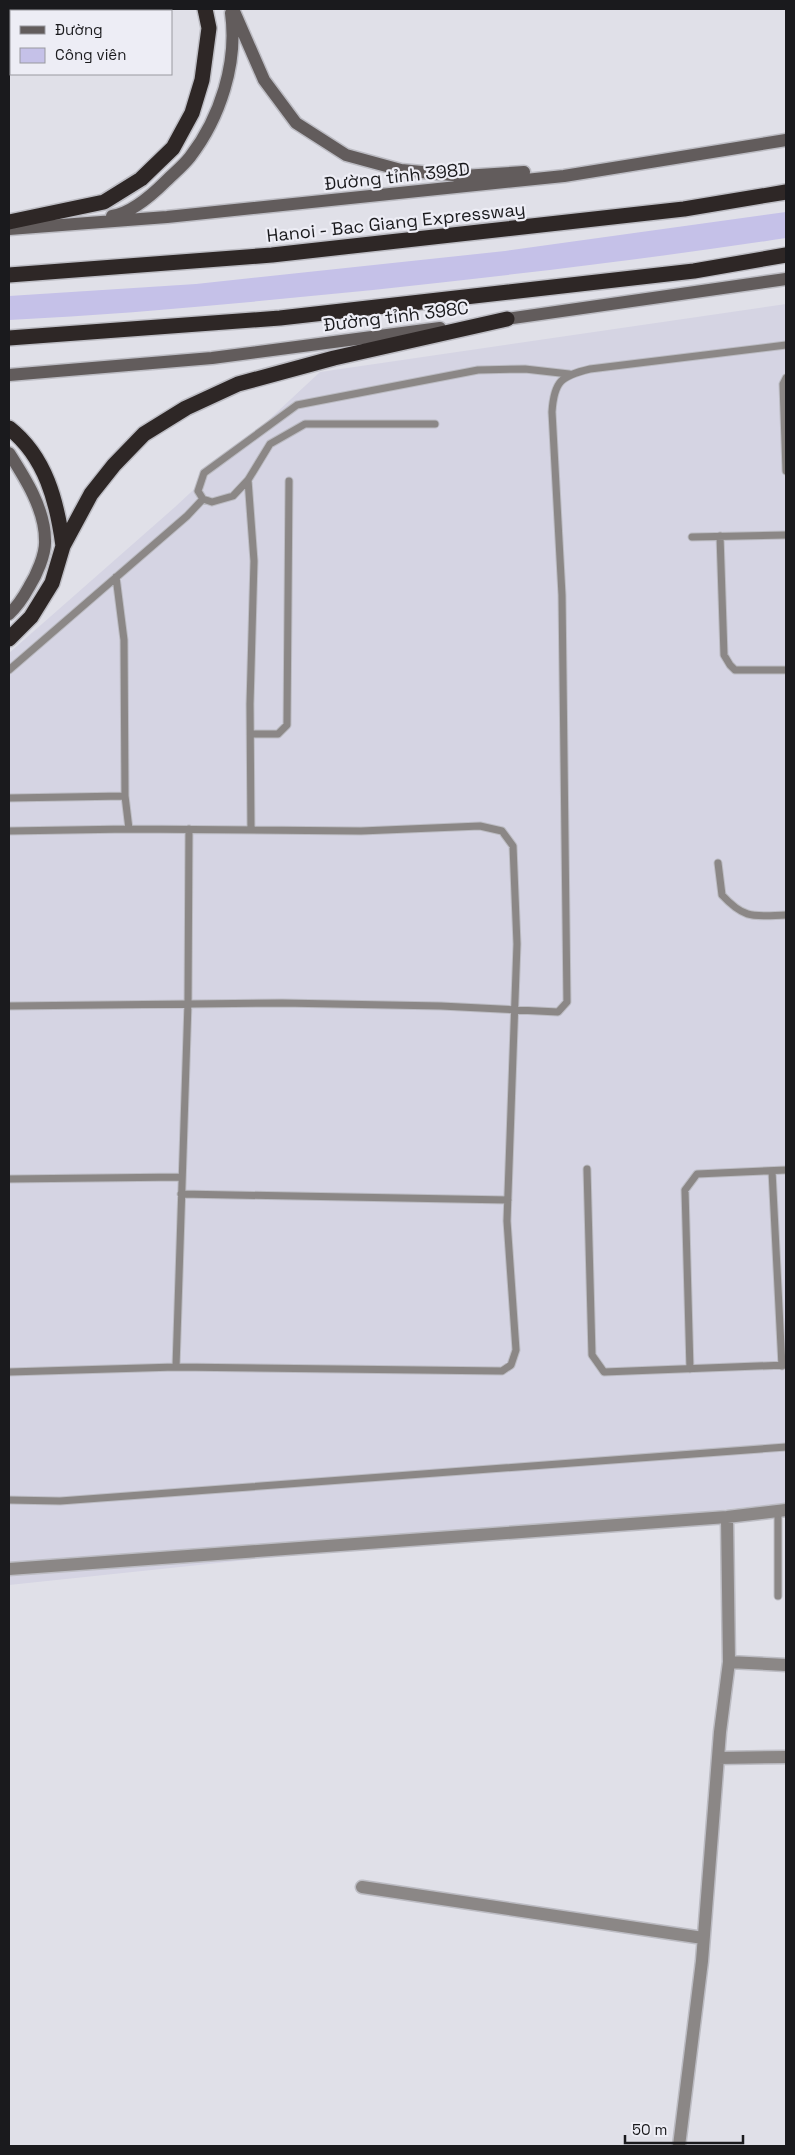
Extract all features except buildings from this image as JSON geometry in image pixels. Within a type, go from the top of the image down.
[{"type":"highway","points":[[9,222],[104,202],[141,179],[173,148],[192,112],[202,80],[209,28],[205,9]]},
{"type":"highway","name":"Hanoi - Bac Giang Expressway","points":[[9,275],[272,255],[684,209],[786,192]]},
{"type":"highway","points":[[9,338],[280,318],[694,271],[786,256]]},
{"type":"highway","points":[[9,639],[32,617],[52,583],[64,546],[91,494],[114,465],[144,434],[186,408],[238,384],[305,366],[507,319]]},
{"type":"highway","points":[[9,428],[22,439],[48,479],[58,513],[64,546]]},
{"type":"main road","points":[[232,9],[264,80],[296,123],[346,155],[401,170],[463,176],[624,167]]},
{"type":"main road","points":[[60,225],[122,214],[155,192],[190,157],[213,121],[227,80],[233,30],[232,9]]},
{"type":"main road","name":"Đường tỉnh 398D","points":[[9,229],[167,217],[564,176],[786,140]]},
{"type":"main road","name":"Đường tỉnh 398C","points":[[9,375],[212,358],[507,319],[786,279]]},
{"type":"main road","points":[[9,453],[28,482],[40,512],[46,541],[37,574],[18,606],[9,614]]},
{"type":"street","points":[[9,1569],[727,1517],[782,1510]]},
{"type":"street","points":[[679,2146],[703,1938],[718,1758],[729,1662],[727,1517]]},
{"type":"street","points":[[729,1662],[786,1665]]},
{"type":"street","points":[[718,1758],[786,1757]]},
{"type":"street","points":[[362,1887],[703,1938]]},
{"type":"lane","points":[[435,424],[305,424],[270,444],[248,480],[233,496],[212,502],[203,499],[198,491],[204,473],[297,405],[478,370],[525,369],[569,374],[590,369],[786,345]]},
{"type":"lane","points":[[9,1006],[188,1003],[421,1006],[558,1012],[567,1002],[562,595],[552,412],[553,395],[560,382],[569,374]]},
{"type":"lane","points":[[786,378],[783,384],[786,471]]},
{"type":"lane","points":[[248,480],[254,561],[251,830]]},
{"type":"lane","points":[[251,734],[278,734],[287,725],[288,481]]},
{"type":"lane","points":[[9,670],[187,516],[203,499]]},
{"type":"lane","points":[[692,537],[786,534]]},
{"type":"lane","points":[[720,536],[724,655],[735,670],[786,670]]},
{"type":"lane","points":[[116,577],[124,640],[125,796],[128,829]]},
{"type":"lane","points":[[9,798],[125,796]]},
{"type":"lane","points":[[9,831],[128,829],[361,831],[480,826],[502,830],[513,846],[517,944],[507,1221],[516,1350],[510,1366],[502,1371],[176,1367],[9,1372]]},
{"type":"lane","points":[[176,1367],[188,1003],[189,829]]},
{"type":"lane","points":[[718,863],[722,895],[742,913],[755,916],[786,915]]},
{"type":"lane","points":[[587,1169],[592,1355],[604,1372],[784,1365],[772,1171]]},
{"type":"lane","points":[[690,1370],[685,1190],[697,1174],[786,1170]]},
{"type":"lane","points":[[9,1179],[182,1177]]},
{"type":"lane","points":[[182,1194],[508,1200]]},
{"type":"lane","points":[[9,1500],[60,1501],[786,1447]]},
{"type":"lane","points":[[778,1596],[782,1510]]},
{"type":"shaded area","points":[[786,304],[786,1503],[9,1585],[9,653],[175,507],[320,372]]},
{"type":"green space","points":[[786,212],[786,238],[683,253],[373,290],[146,311],[9,320],[9,296],[196,284],[505,251]]}]
